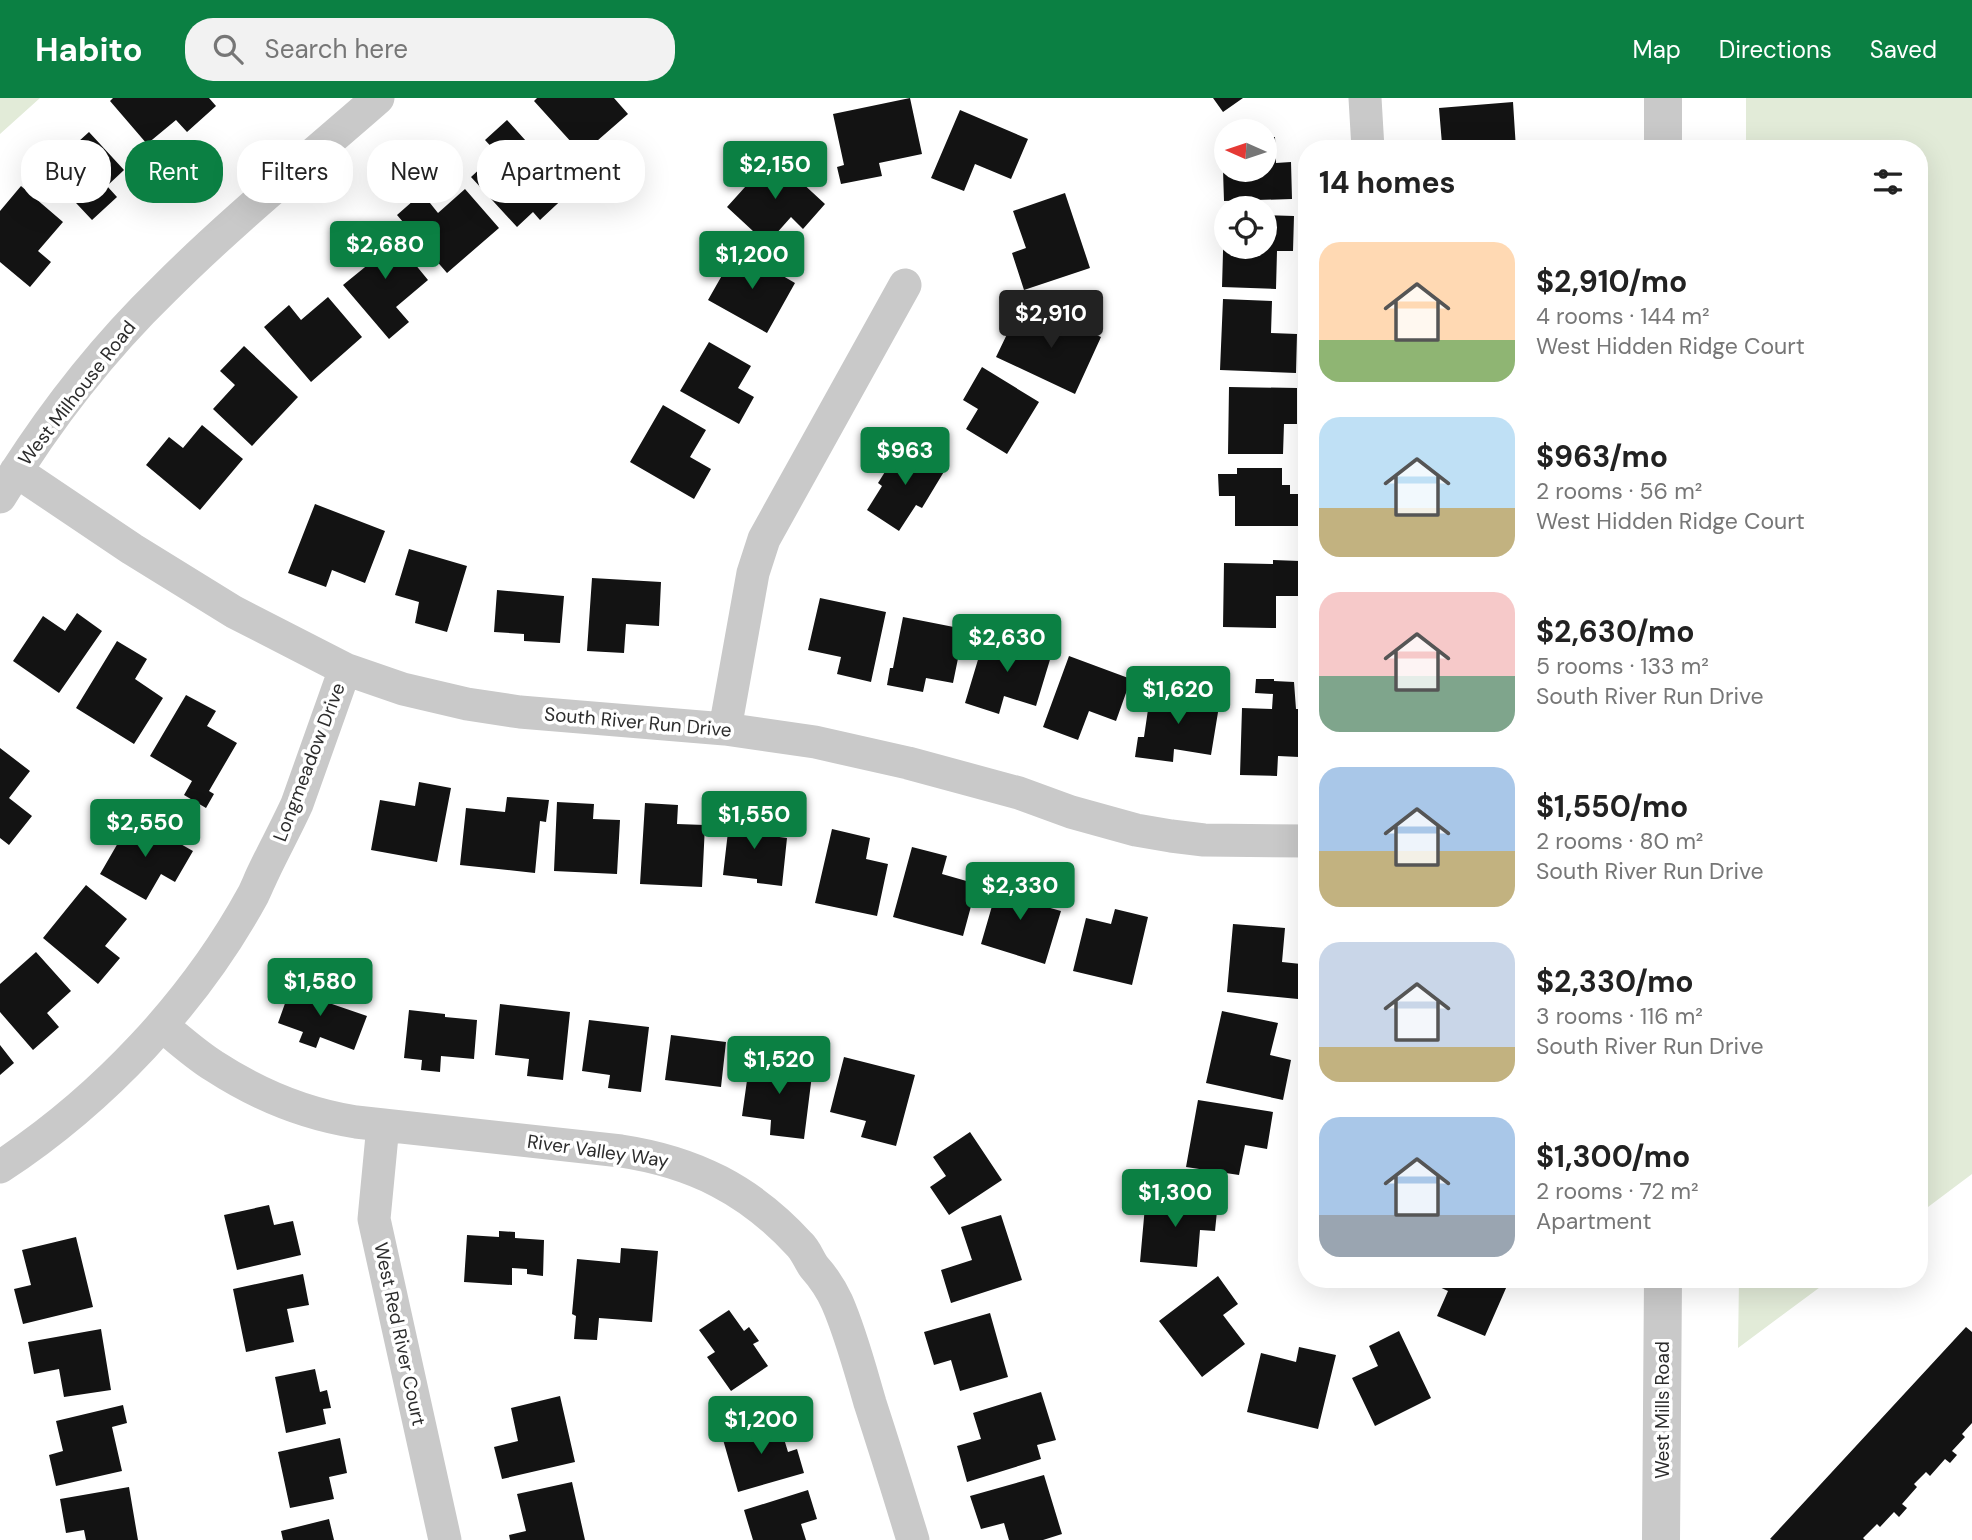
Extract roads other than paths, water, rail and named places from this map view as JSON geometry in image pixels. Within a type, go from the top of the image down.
[{"type":"street","name":"West Milhouse Road","points":[[8,484],[95,365],[162,290],[379,98]]},
{"type":"street","points":[[1365,98],[1367,140]]},
{"type":"street","points":[[1663,98],[1663,140]]},
{"type":"street","points":[[725,729],[753,573],[764,539],[905,285]]},
{"type":"street","name":"South River Run Drive","points":[[8,484],[132,549],[234,612],[345,669],[403,689],[507,710],[725,729],[815,742],[908,763],[1019,793],[1071,812],[1136,830],[1204,840],[1298,841]]},
{"type":"street","name":"Longmeadow Drive","points":[[0,1167],[66,1119],[108,1080],[162,1026],[218,951],[254,892],[297,804],[345,669]]},
{"type":"street","name":"River Valley Way","points":[[162,1026],[211,1065],[264,1094],[323,1115],[341,1120],[651,1156],[699,1171],[753,1200],[802,1247],[837,1301],[913,1540]]},
{"type":"street","name":"West Red River Court","points":[[383,1125],[374,1219],[445,1540]]},
{"type":"street","name":"West Mills Road","points":[[1661,1540],[1662,1288]]}]
